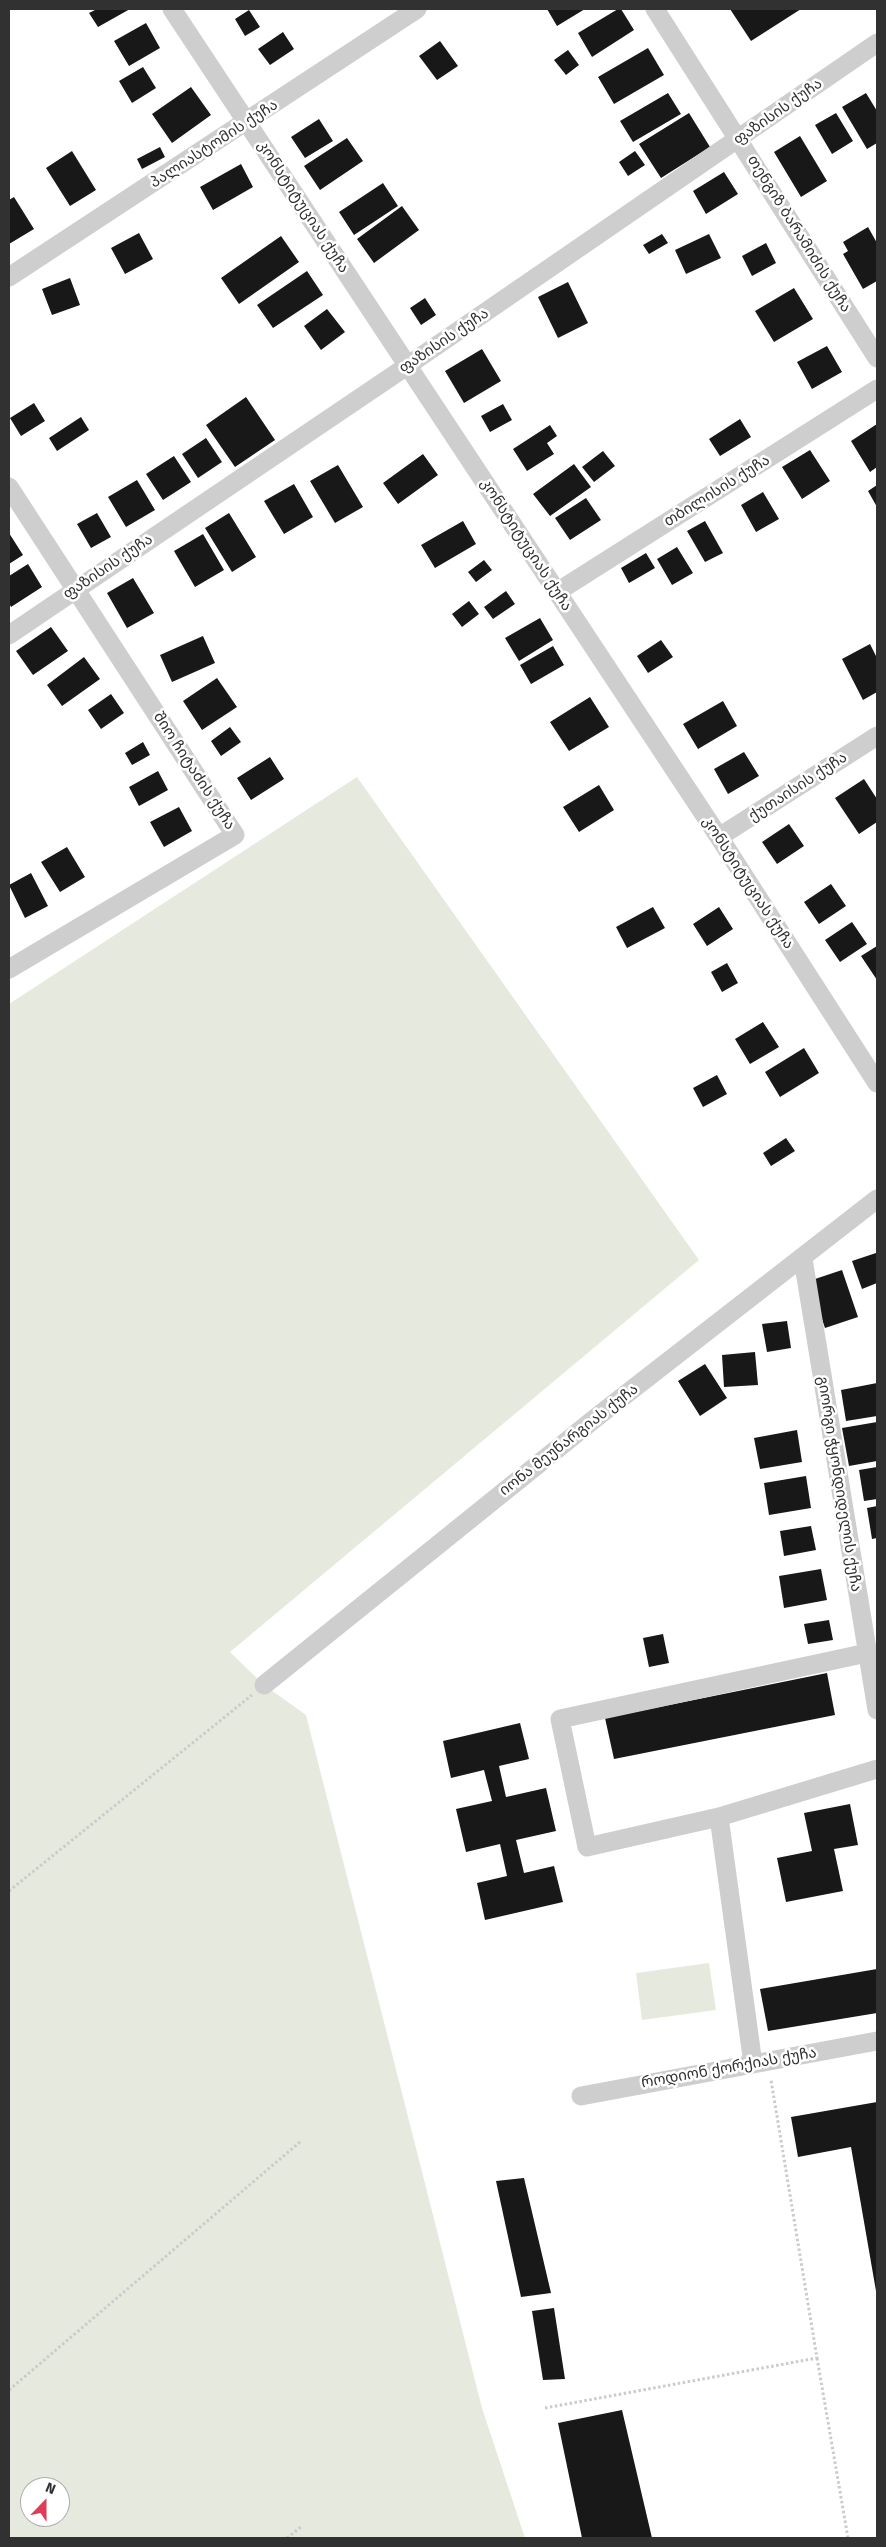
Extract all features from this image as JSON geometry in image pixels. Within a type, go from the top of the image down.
[{"type":"street","name":"კონსტიტუციას ქუჩა","points":[[172,9],[719,838],[877,1083]]},
{"type":"street","name":"პალიასტომის ქუჩა","points":[[9,277],[247,123],[418,9]]},
{"type":"street","name":"თენგიზ ბარამიძის ქუჩა","points":[[655,9],[877,358]]},
{"type":"street","name":"ფაზისის ქუჩა","points":[[9,635],[408,366],[739,140],[877,43]]},
{"type":"street","name":"თბილისის ქუჩა","points":[[556,592],[877,389]]},
{"type":"street","name":"შიო ჩიტაძის ქუჩა","points":[[9,487],[235,835],[9,968]]},
{"type":"street","name":"ქუთაისის ქუჩა","points":[[719,838],[877,736]]},
{"type":"street","name":"იონა მეუნარგიას ქუჩა","points":[[264,1685],[598,1416],[877,1199]]},
{"type":"street","name":"გიორგი ჭყონდიდელის ქუჩა","points":[[803,1258],[877,1710]]},
{"type":"street","points":[[867,1653],[560,1719],[587,1847],[720,1817],[877,1768]]},
{"type":"street","points":[[720,1817],[760,2063]]},
{"type":"street","name":"როდიონ ქორქიას ქუჩა","points":[[581,2096],[877,2041]]},
{"type":"path","points":[[9,1892],[264,1685]]},
{"type":"path","points":[[760,2063],[817,2358],[848,2538]]},
{"type":"path","points":[[9,2390],[300,2142]]},
{"type":"path","points":[[546,2408],[817,2358]]},
{"type":"path","points":[[287,2538],[301,2527]]},
{"type":"shaded area","points":[[357,777],[699,1260],[230,1652],[264,1685],[306,1715],[482,2408],[525,2538],[9,2538],[9,1004]]},
{"type":"shaded area","points":[[709,1963],[716,2010],[642,2020],[636,1973]]},
{"type":"building","points":[[97,9],[130,9],[98,27],[89,13]]},
{"type":"building","points":[[547,9],[585,9],[557,26]]},
{"type":"building","points":[[621,9],[634,30],[592,57],[578,33]]},
{"type":"building","points":[[730,9],[801,9],[751,41]]},
{"type":"building","points":[[249,10],[260,27],[245,36],[235,19]]},
{"type":"building","points":[[146,23],[160,48],[129,66],[114,41]]},
{"type":"building","points":[[283,32],[294,49],[270,65],[258,49]]},
{"type":"building","points":[[440,41],[458,66],[437,80],[419,56]]},
{"type":"building","points":[[648,48],[664,75],[614,104],[598,77]]},
{"type":"building","points":[[568,50],[579,65],[566,75],[554,60]]},
{"type":"building","points":[[143,67],[156,88],[132,103],[119,81]]},
{"type":"building","points":[[191,87],[211,115],[172,143],[152,114]]},
{"type":"building","points":[[668,93],[681,114],[633,142],[620,121]]},
{"type":"building","points":[[866,93],[877,111],[877,143],[867,149],[842,107]]},
{"type":"building","points":[[689,113],[710,147],[661,178],[639,144]]},
{"type":"building","points":[[836,113],[853,141],[832,154],[815,125]]},
{"type":"building","points":[[319,119],[333,141],[305,158],[291,137]]},
{"type":"building","points":[[800,136],[827,181],[801,197],[774,152]]},
{"type":"building","points":[[347,138],[363,161],[320,190],[304,166]]},
{"type":"building","points":[[160,147],[165,157],[142,169],[137,159]]},
{"type":"building","points":[[72,151],[96,190],[70,206],[46,168]]},
{"type":"building","points":[[635,151],[645,165],[628,176],[619,162]]},
{"type":"building","points":[[241,164],[253,187],[213,210],[200,187]]},
{"type":"building","points":[[724,172],[738,194],[706,214],[693,191]]},
{"type":"building","points":[[383,183],[398,206],[354,235],[339,212]]},
{"type":"building","points":[[14,197],[34,229],[9,244],[9,200]]},
{"type":"building","points":[[402,206],[419,230],[374,263],[357,239]]},
{"type":"building","points":[[868,227],[877,243],[877,281],[863,289],[843,254],[848,251],[843,242]]},
{"type":"building","points":[[139,233],[153,259],[125,274],[111,248]]},
{"type":"building","points":[[662,234],[668,243],[649,254],[643,245]]},
{"type":"building","points":[[709,234],[721,258],[686,274],[675,250]]},
{"type":"building","points":[[281,236],[299,262],[239,304],[221,278]]},
{"type":"building","points":[[766,243],[776,263],[752,276],[742,256]]},
{"type":"building","points":[[307,271],[323,295],[273,328],[257,305]]},
{"type":"building","points":[[70,278],[80,305],[52,315],[42,289]]},
{"type":"building","points":[[568,282],[588,323],[558,338],[538,297]]},
{"type":"building","points":[[794,288],[813,319],[774,342],[755,311]]},
{"type":"building","points":[[425,298],[436,315],[421,325],[410,308]]},
{"type":"building","points":[[327,309],[345,332],[321,350],[304,326]]},
{"type":"building","points":[[827,346],[842,372],[812,389],[797,362]]},
{"type":"building","points":[[482,349],[501,381],[464,403],[445,371]]},
{"type":"building","points":[[246,397],[275,440],[235,467],[206,425]]},
{"type":"building","points":[[34,403],[45,421],[21,436],[10,418]]},
{"type":"building","points":[[503,404],[512,420],[490,432],[481,416]]},
{"type":"building","points":[[81,417],[89,430],[57,451],[49,438]]},
{"type":"building","points":[[740,419],[751,437],[720,456],[709,439]]},
{"type":"building","points":[[877,424],[877,467],[870,472],[851,441]]},
{"type":"building","points":[[550,425],[557,436],[547,443],[554,454],[527,471],[513,449]]},
{"type":"building","points":[[206,438],[222,462],[198,478],[182,454]]},
{"type":"building","points":[[810,450],[830,481],[802,499],[782,467]]},
{"type":"building","points":[[603,451],[615,466],[594,482],[582,467]]},
{"type":"building","points":[[423,454],[438,475],[398,504],[383,483]]},
{"type":"building","points":[[174,456],[191,482],[163,500],[146,474]]},
{"type":"building","points":[[574,464],[591,487],[550,516],[533,494]]},
{"type":"building","points":[[338,465],[363,507],[335,523],[310,481]]},
{"type":"building","points":[[137,480],[155,510],[126,527],[108,497]]},
{"type":"building","points":[[294,484],[313,517],[284,534],[264,501]]},
{"type":"building","points":[[877,485],[877,507],[868,491]]},
{"type":"building","points":[[763,492],[779,519],[756,532],[741,505]]},
{"type":"building","points":[[586,498],[601,520],[570,540],[555,518]]},
{"type":"building","points":[[97,513],[111,537],[91,548],[77,524]]},
{"type":"building","points":[[229,513],[256,557],[232,572],[205,528]]},
{"type":"building","points":[[463,521],[476,544],[435,568],[421,545]]},
{"type":"building","points":[[705,521],[723,553],[705,562],[687,531]]},
{"type":"building","points":[[9,533],[23,555],[9,564]]},
{"type":"building","points":[[203,534],[224,570],[195,587],[174,551]]},
{"type":"building","points":[[677,547],[693,573],[672,585],[657,559]]},
{"type":"building","points":[[646,553],[655,568],[629,583],[621,568]]},
{"type":"building","points":[[484,560],[492,570],[476,582],[468,572]]},
{"type":"building","points":[[28,564],[42,587],[11,607],[9,603],[9,576]]},
{"type":"building","points":[[133,578],[154,613],[127,628],[107,593]]},
{"type":"building","points":[[506,591],[515,604],[493,619],[484,607]]},
{"type":"building","points":[[469,601],[479,614],[462,627],[452,614]]},
{"type":"building","points":[[540,618],[553,640],[519,661],[505,638]]},
{"type":"building","points":[[51,627],[68,651],[33,675],[16,651]]},
{"type":"building","points":[[203,636],[215,663],[172,682],[160,655]]},
{"type":"building","points":[[661,640],[673,657],[648,673],[637,656]]},
{"type":"building","points":[[870,644],[877,658],[877,692],[863,700],[842,659]]},
{"type":"building","points":[[553,646],[564,665],[531,684],[520,665]]},
{"type":"building","points":[[84,657],[100,679],[62,706],[47,685]]},
{"type":"building","points":[[217,678],[237,707],[202,730],[183,701]]},
{"type":"building","points":[[111,694],[124,713],[101,729],[88,710]]},
{"type":"building","points":[[590,697],[609,727],[569,751],[550,722]]},
{"type":"building","points":[[723,701],[737,726],[698,749],[683,724]]},
{"type":"building","points":[[230,727],[241,742],[221,756],[211,741]]},
{"type":"building","points":[[143,742],[150,755],[132,765],[125,753]]},
{"type":"building","points":[[744,752],[759,776],[728,794],[714,769]]},
{"type":"building","points":[[270,757],[284,779],[251,800],[237,778]]},
{"type":"building","points":[[158,771],[168,790],[139,806],[129,787]]},
{"type":"building","points":[[864,779],[877,799],[877,822],[859,834],[835,798]]},
{"type":"building","points":[[599,785],[614,810],[579,832],[563,807]]},
{"type":"building","points":[[179,807],[192,831],[164,847],[150,822]]},
{"type":"building","points":[[789,824],[804,846],[777,864],[762,842]]},
{"type":"building","points":[[67,847],[85,877],[60,892],[41,862]]},
{"type":"building","points":[[31,873],[48,906],[25,918],[9,885]]},
{"type":"building","points":[[831,884],[846,906],[819,924],[804,902]]},
{"type":"building","points":[[653,907],[665,928],[627,948],[616,927]]},
{"type":"building","points":[[719,907],[733,929],[707,946],[693,924]]},
{"type":"building","points":[[852,922],[867,944],[840,962],[825,940]]},
{"type":"building","points":[[877,946],[877,980],[861,956]]},
{"type":"building","points":[[727,963],[738,983],[722,992],[711,972]]},
{"type":"building","points":[[763,1022],[779,1047],[750,1064],[735,1039]]},
{"type":"building","points":[[804,1048],[819,1073],[780,1097],[765,1072]]},
{"type":"building","points":[[717,1075],[727,1094],[703,1107],[693,1088]]},
{"type":"building","points":[[786,1138],[795,1151],[771,1166],[763,1153]]},
{"type":"building","points":[[876,1253],[877,1283],[862,1289],[852,1261]]},
{"type":"building","points":[[842,1270],[858,1317],[825,1328],[809,1281]]},
{"type":"building","points":[[787,1321],[791,1348],[767,1352],[762,1324]]},
{"type":"building","points":[[755,1352],[758,1385],[724,1387],[722,1355]]},
{"type":"building","points":[[705,1364],[727,1398],[700,1416],[678,1381]]},
{"type":"building","points":[[877,1383],[877,1416],[846,1421],[841,1390]]},
{"type":"building","points":[[877,1422],[877,1461],[849,1466],[842,1428]]},
{"type":"building","points":[[797,1430],[802,1462],[760,1469],[754,1438]]},
{"type":"building","points":[[877,1467],[877,1499],[864,1501],[859,1470]]},
{"type":"building","points":[[806,1476],[811,1508],[769,1515],[764,1483]]},
{"type":"building","points":[[877,1506],[877,1538],[872,1539],[867,1508]]},
{"type":"building","points":[[811,1526],[816,1550],[784,1556],[780,1531]]},
{"type":"building","points":[[821,1569],[827,1600],[784,1608],[779,1576]]},
{"type":"building","points":[[829,1620],[833,1640],[808,1644],[804,1624]]},
{"type":"building","points":[[663,1634],[669,1663],[649,1667],[643,1638]]},
{"type":"building","points":[[827,1673],[835,1715],[614,1759],[605,1718]]},
{"type":"building","points":[[520,1723],[529,1759],[499,1766],[506,1797],[546,1788],[556,1831],[516,1840],[524,1873],[554,1866],[563,1902],[485,1920],[477,1883],[507,1876],[500,1844],[466,1852],[456,1809],[492,1801],[484,1770],[451,1778],[443,1741]]},
{"type":"building","points":[[850,1804],[858,1845],[834,1849],[843,1891],[786,1902],[777,1858],[812,1851],[804,1813]]},
{"type":"building","points":[[877,1969],[877,2013],[768,2031],[760,1989]]},
{"type":"building","points":[[877,2102],[876,2291],[851,2147],[798,2157],[791,2117]]},
{"type":"building","points":[[524,2178],[551,2293],[521,2297],[496,2181]]},
{"type":"building","points":[[554,2308],[565,2379],[543,2380],[532,2311]]},
{"type":"building","points":[[622,2410],[652,2538],[582,2538],[558,2423]]}]
